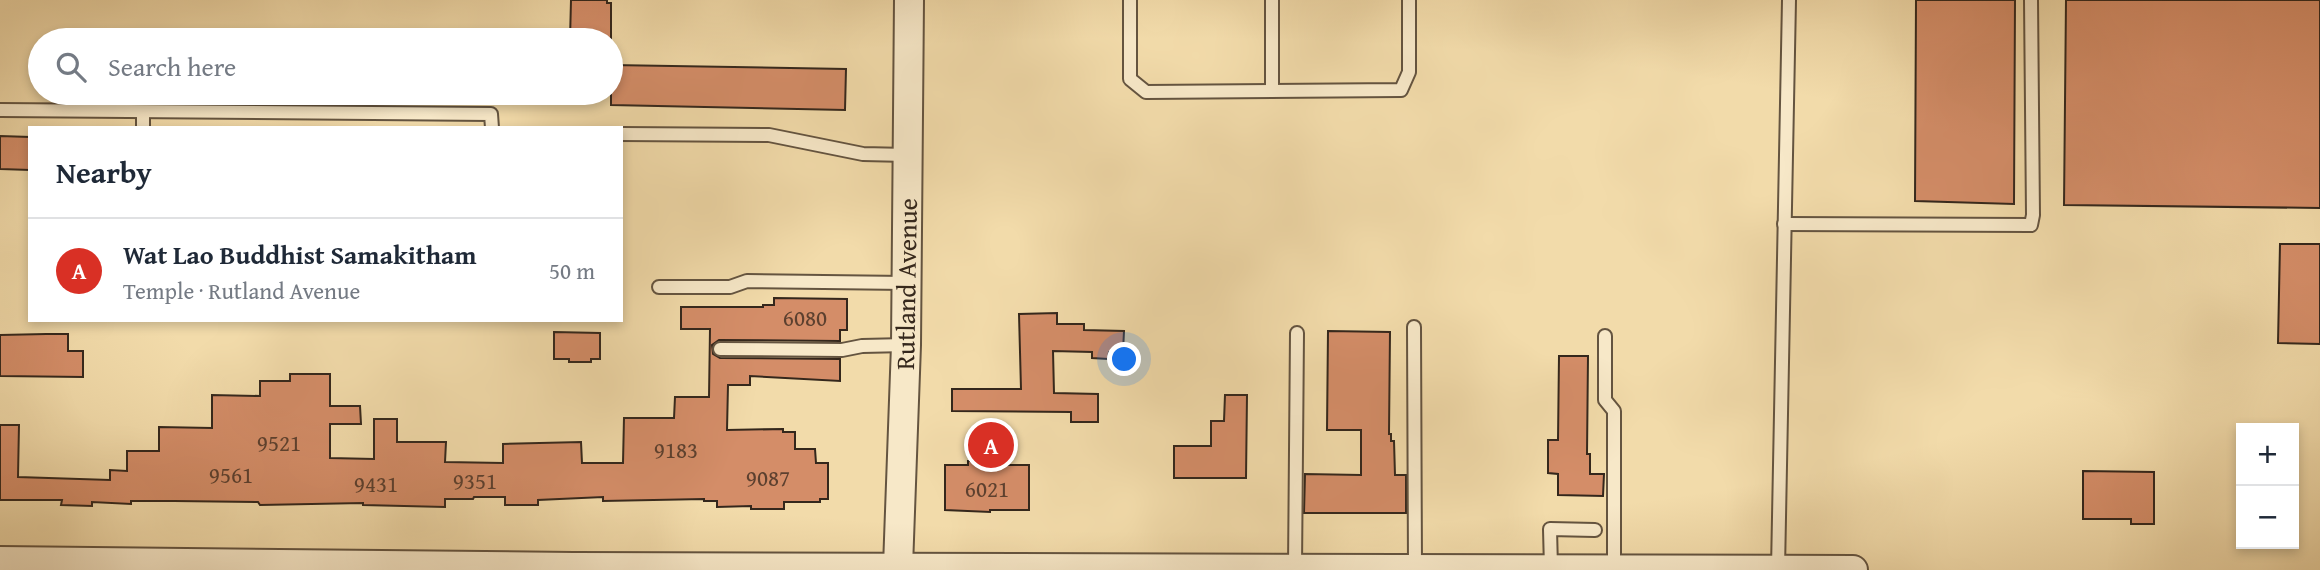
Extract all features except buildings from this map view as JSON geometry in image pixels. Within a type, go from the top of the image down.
[{"type":"street","name":"Rutland Avenue","points":[[898,567],[906,345],[909,0]]},
{"type":"street","points":[[0,561],[1853,570]]},
{"type":"lane","points":[[1130,0],[1130,79],[1146,92],[1401,90],[1409,72],[1409,0]]},
{"type":"lane","points":[[1272,0],[1272,91]]},
{"type":"lane","points":[[1778,570],[1789,0]]},
{"type":"lane","points":[[1784,224],[2031,225],[2031,0]]},
{"type":"lane","points":[[0,110],[491,114],[492,126]]},
{"type":"lane","points":[[143,113],[143,126]]},
{"type":"lane","points":[[623,134],[769,135],[863,154],[908,155]]},
{"type":"lane","points":[[659,287],[730,287],[747,281],[907,283]]},
{"type":"lane","points":[[1414,327],[1415,568]]},
{"type":"lane","points":[[1296,568],[1297,332]]},
{"type":"lane","points":[[1605,336],[1605,400],[1614,411],[1614,569]]},
{"type":"lane","points":[[720,349],[842,350],[862,346],[906,345]]},
{"type":"lane","points":[[1551,568],[1550,529],[1595,530]]},
{"type":"place","name":"Wat Lao Buddhist Samakitham","points":[[991,445]]}]
